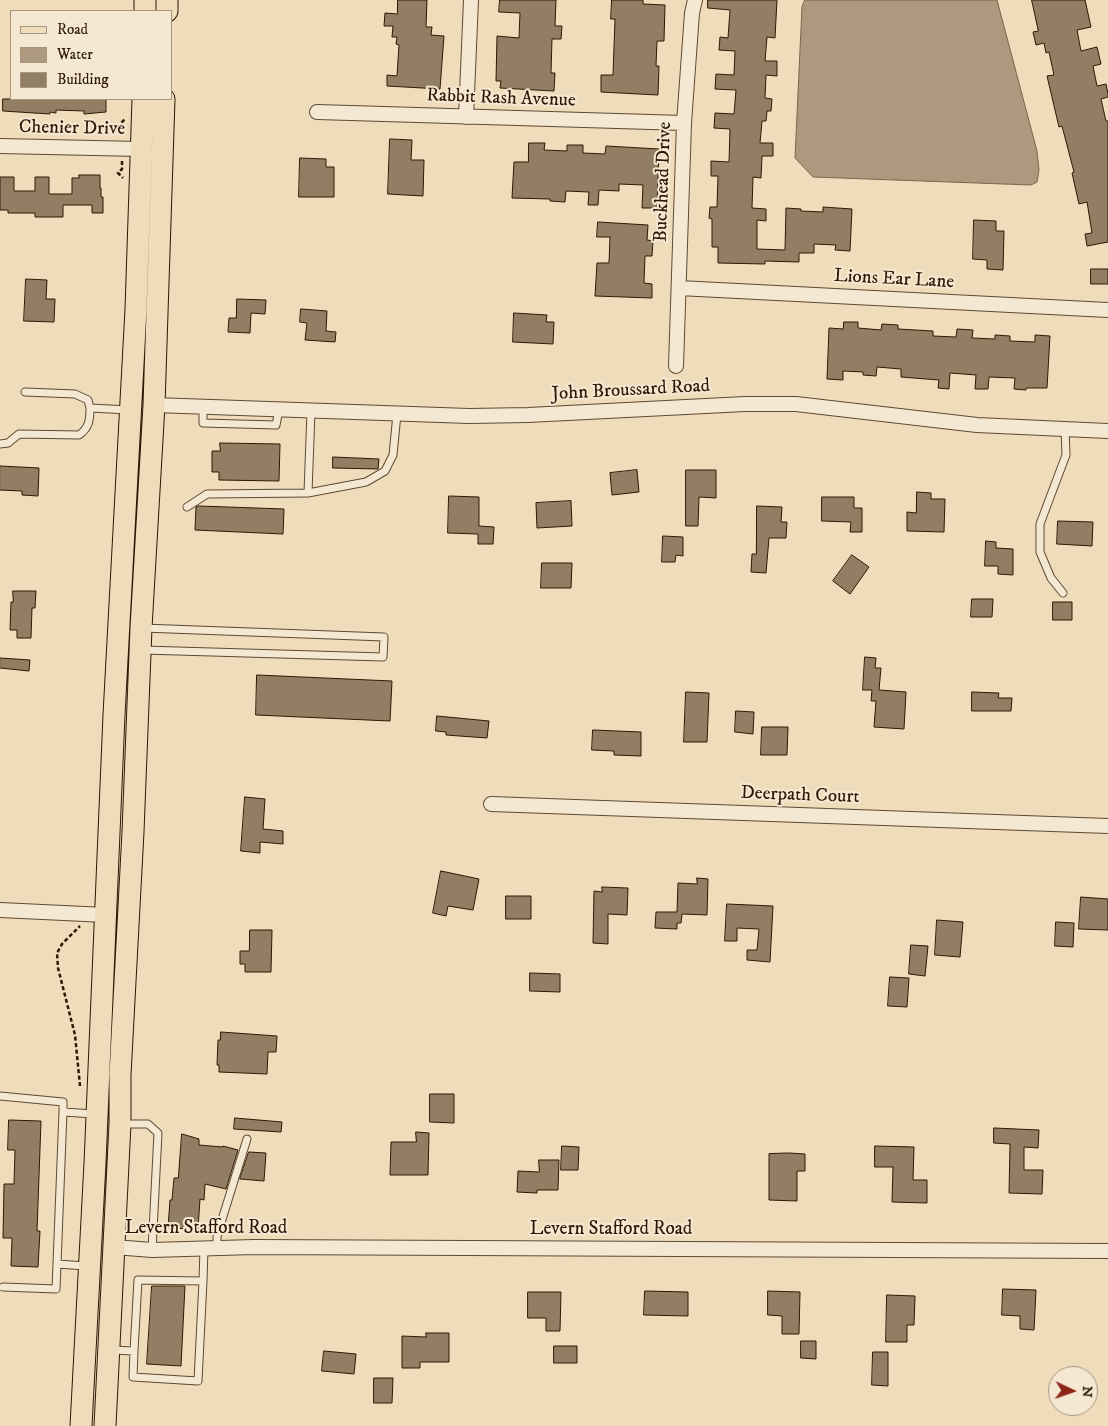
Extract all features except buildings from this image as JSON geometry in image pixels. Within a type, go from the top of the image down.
[{"type":"main road","points":[[81,1426],[95,1163],[90,1114],[104,960],[136,308],[143,100]]},
{"type":"main road","points":[[106,1426],[141,628],[154,405],[164,100]]},
{"type":"main road","points":[[136,308],[144,332],[143,398],[154,405]]},
{"type":"main road","points":[[104,960],[114,974],[117,985],[115,1020],[122,1050]]},
{"type":"main road","points":[[95,1163],[105,1186],[105,1239],[109,1245],[114,1247]]},
{"type":"street","points":[[466,117],[471,0]]},
{"type":"street","name":"Buckhead Drive","points":[[676,366],[684,123],[692,13],[695,0]]},
{"type":"street","name":"Rabbit Rash Avenue","points":[[317,112],[684,123]]},
{"type":"street","name":"Chenier Drive","points":[[0,146],[141,148],[152,163],[151,237],[160,265]]},
{"type":"street","name":"Lions Ear Lane","points":[[679,288],[1108,310]]},
{"type":"street","name":"John Broussard Road","points":[[154,405],[311,412],[528,416],[745,404],[796,404],[977,425],[1108,431]]},
{"type":"street","name":"Deerpath Court","points":[[491,804],[1108,826]]},
{"type":"street","points":[[0,910],[106,915]]},
{"type":"street","name":"Levern Stafford Road","points":[[114,1247],[152,1250],[210,1248],[1108,1250]]},
{"type":"lane","points":[[0,444],[8,443],[19,434],[79,435],[87,428],[90,420],[88,400],[75,394],[25,392]]},
{"type":"lane","points":[[204,407],[203,423],[276,426],[279,410]]},
{"type":"lane","points":[[90,408],[130,410]]},
{"type":"lane","points":[[228,408],[228,424]]},
{"type":"lane","points":[[254,409],[254,425]]},
{"type":"lane","points":[[308,493],[311,412]]},
{"type":"lane","points":[[187,507],[207,494],[308,493],[366,482],[385,471],[393,455],[397,414]]},
{"type":"lane","points":[[1063,593],[1051,578],[1040,552],[1040,524],[1066,455],[1065,429]]},
{"type":"lane","points":[[140,650],[383,657],[384,636],[141,628]]},
{"type":"lane","points":[[0,1096],[63,1102],[56,1289],[3,1287]]},
{"type":"lane","points":[[63,1112],[90,1114]]},
{"type":"lane","points":[[120,1124],[148,1124],[158,1133],[152,1250]]},
{"type":"lane","points":[[203,1281],[138,1280],[133,1377],[198,1381],[203,1281],[210,1248],[217,1237],[247,1139]]},
{"type":"lane","points":[[57,1264],[89,1266]]},
{"type":"lane","points":[[110,1350],[134,1351]]},
{"type":"path","points":[[85,922],[62,944],[58,953],[58,968],[75,1035],[76,1058],[83,1102],[90,1114]]},
{"type":"water","points":[[805,0],[997,0],[1037,151],[1039,170],[1037,182],[1031,185],[813,177],[795,158],[802,7]]}]
